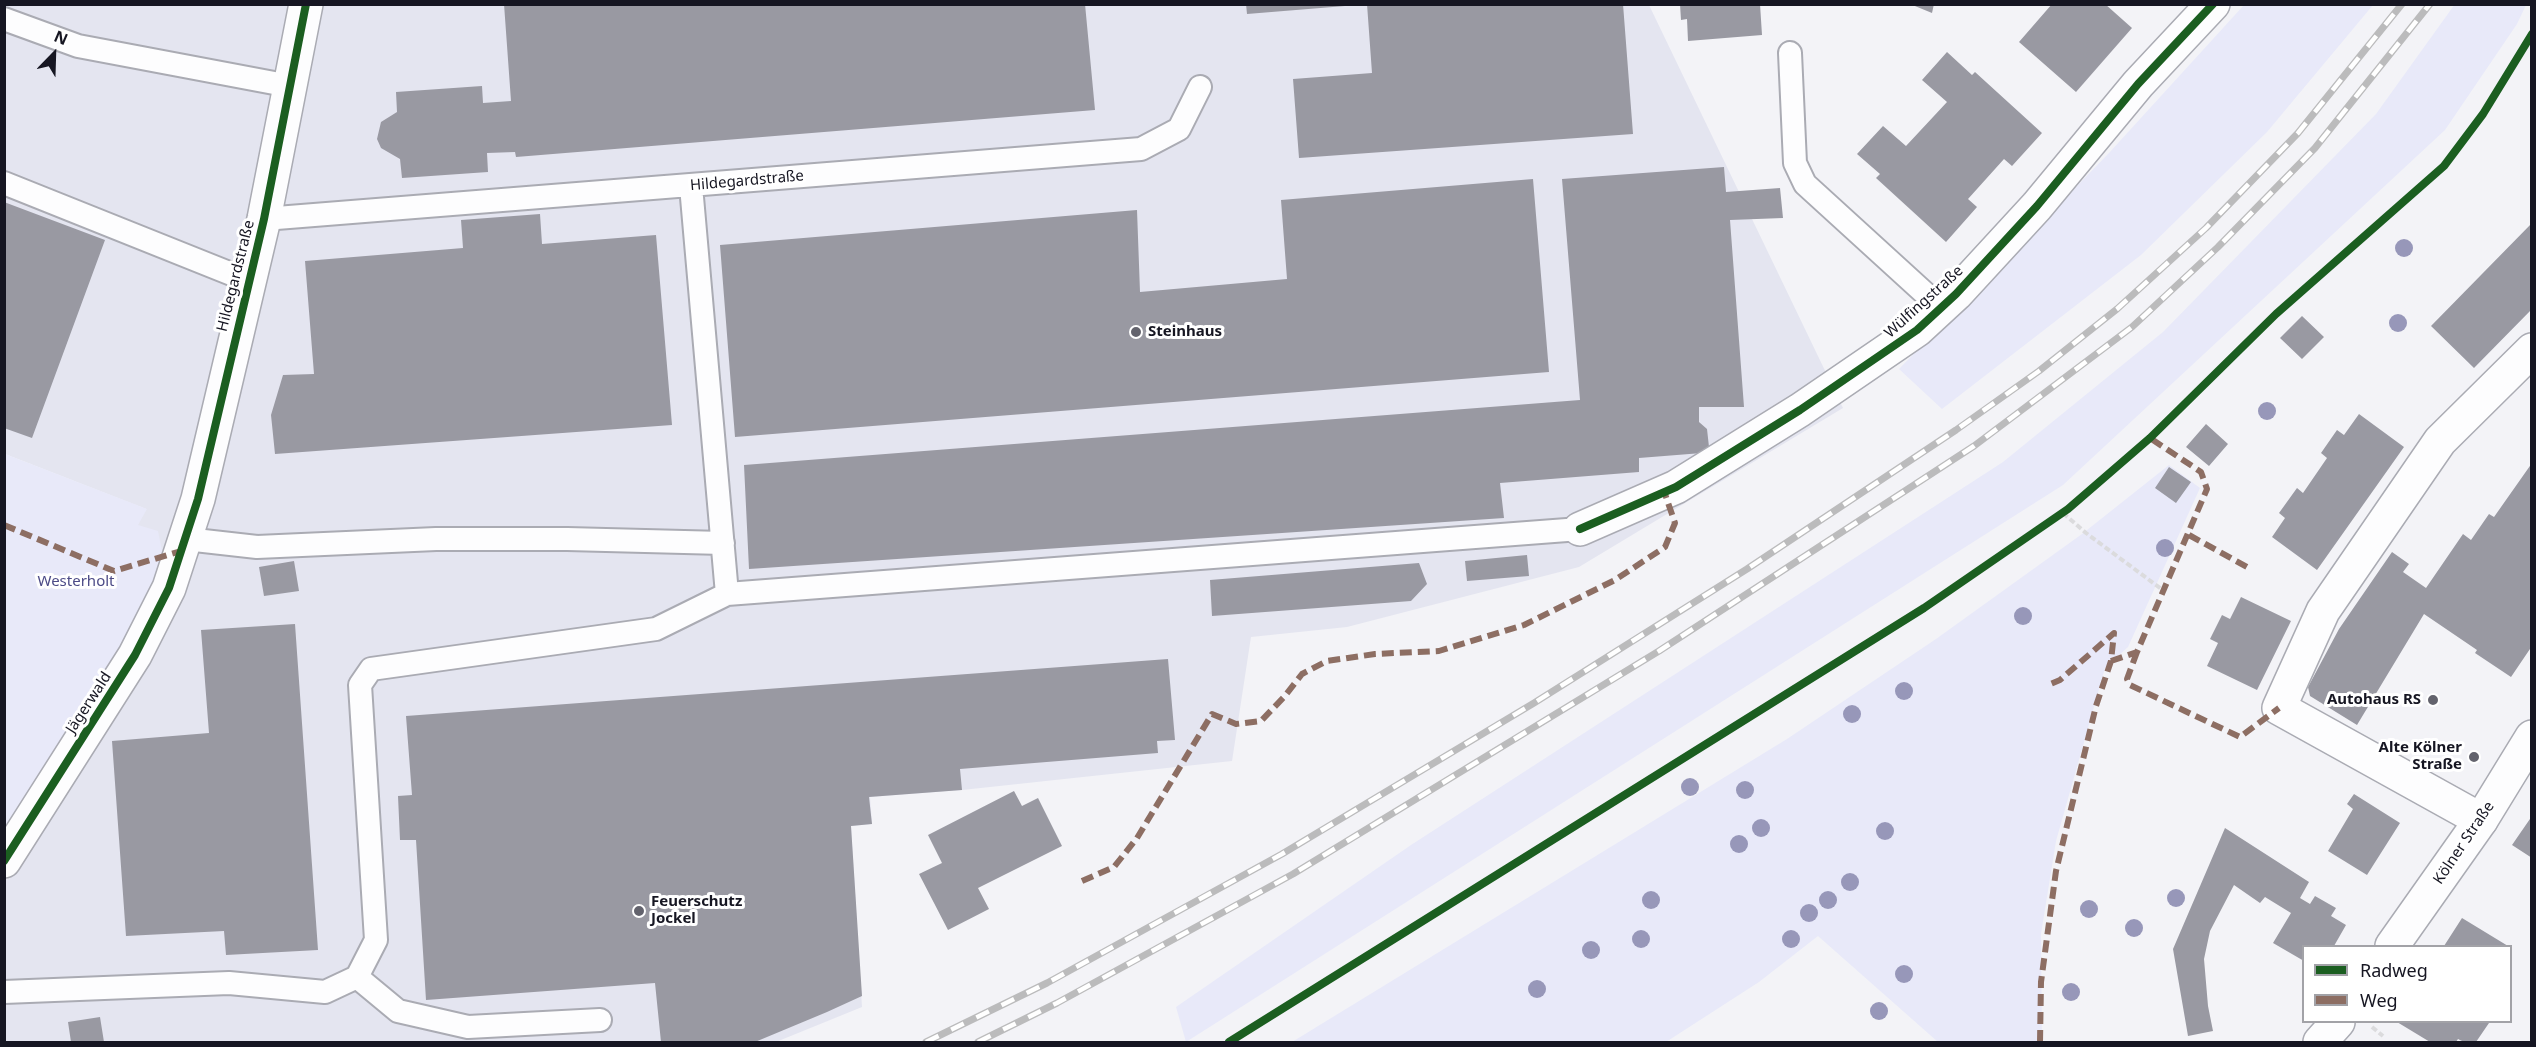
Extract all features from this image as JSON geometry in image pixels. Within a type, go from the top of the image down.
[{"type":"street","name":"Hildegardstraße","points":[[183,545],[198,499],[264,219],[306,4]]},
{"type":"street","name":"Wülfingstraße","points":[[1580,529],[1686,481],[1881,356],[1941,308],[2037,206],[2138,84],[2213,4]]},
{"type":"street","points":[[2481,820],[2278,708],[2323,611],[2440,441],[2532,350]]},
{"type":"street","name":"Jägerwald","points":[[4,861],[135,655],[169,588],[183,545]]},
{"type":"street","name":"Kölner Straße","points":[[2393,945],[2481,820],[2532,737]]},
{"type":"lane","points":[[4,19],[78,46],[290,86]]},
{"type":"lane","points":[[1790,53],[1795,163],[1805,184],[1941,308]]},
{"type":"lane","name":"Hildegardstraße","points":[[264,219],[1141,149],[1179,129],[1200,87]]},
{"type":"lane","points":[[4,183],[249,281]]},
{"type":"lane","points":[[691,186],[727,594]]},
{"type":"lane","points":[[4,992],[229,983],[325,992],[357,977],[376,940],[360,685],[371,669],[656,629],[727,594],[1580,529]]},
{"type":"lane","points":[[183,545],[257,547],[448,539],[723,543]]},
{"type":"lane","points":[[357,977],[398,1011],[468,1028],[600,1020]]},
{"type":"path","points":[[2063,513],[2164,591]]},
{"type":"shaded area","points":[[5,5],[1649,5],[1843,408],[1579,567],[1347,627],[1251,637],[1232,761],[962,790],[870,797],[872,824],[851,826],[862,1007],[776,1042],[5,1042],[5,759],[146,509],[5,454]]},
{"type":"green space","points":[[2455,4],[2526,5],[2517,24],[2445,130],[2063,485],[1186,1042],[1176,1007],[1411,845],[2003,462],[2163,332],[2376,114]]},
{"type":"green space","points":[[2244,5],[2373,5],[2267,132],[2141,255],[1942,409],[1899,369],[2109,153]]},
{"type":"green space","name":"Westerholt","points":[[5,454],[147,509],[138,525],[158,531],[166,570],[75,728],[5,837]]},
{"type":"green space","points":[[2169,465],[2200,488],[2128,647],[2105,668],[2056,841],[2041,934],[2042,1042],[1938,1042],[1818,936],[1759,982],[1666,1042],[1292,1042],[1787,739],[1936,639],[2082,534]]},
{"type":"building","points":[[504,4],[1085,4],[1095,110],[516,157],[515,152],[487,153],[488,172],[402,178],[400,159],[381,148],[377,139],[381,122],[397,112],[396,92],[482,86],[483,103],[511,101]]},
{"type":"building","points":[[1246,4],[1345,4],[1345,6],[1247,14]]},
{"type":"building","points":[[1367,4],[1623,4],[1633,134],[1299,158],[1293,79],[1372,73]]},
{"type":"building","points":[[1680,4],[1760,4],[1762,35],[1688,41],[1687,19],[1681,20]]},
{"type":"building","points":[[1910,4],[1934,4],[1932,13]]},
{"type":"building","points":[[2052,4],[2105,4],[2132,28],[2076,92],[2019,42]]},
{"type":"building","points":[[1947,52],[1972,75],[1975,72],[2042,133],[2012,166],[2004,159],[1968,199],[1977,207],[1946,242],[1876,178],[1880,174],[1857,154],[1883,126],[1906,146],[1947,102],[1922,80]]},
{"type":"building","points":[[1724,167],[1726,192],[1780,188],[1783,218],[1730,220],[1744,407],[1699,407],[1699,422],[1707,429],[1709,447],[1702,453],[1639,458],[1639,472],[1500,483],[1504,518],[749,569],[744,465],[1580,400],[1562,179]]},
{"type":"building","name":"Steinhaus","points":[[1533,179],[1549,372],[735,437],[720,245],[1137,210],[1140,292],[1287,279],[1281,200]]},
{"type":"building","points":[[4,202],[105,240],[32,438],[4,428]]},
{"type":"building","points":[[540,214],[542,244],[656,235],[672,425],[275,454],[271,415],[283,375],[314,374],[305,261],[463,248],[461,220]]},
{"type":"building","points":[[2532,223],[2532,309],[2474,368],[2431,326]]},
{"type":"building","points":[[2302,316],[2324,337],[2302,359],[2280,338]]},
{"type":"building","points":[[2359,414],[2404,447],[2317,570],[2272,537],[2285,518],[2279,513],[2297,488],[2303,493],[2327,458],[2321,453],[2337,430],[2344,435]]},
{"type":"building","points":[[2206,424],[2228,444],[2209,466],[2186,447]]},
{"type":"building","points":[[2532,463],[2532,646],[2511,677],[2475,653],[2477,650],[2424,614],[2357,725],[2310,696],[2308,687],[2339,629],[2392,552],[2409,564],[2403,572],[2426,588],[2463,534],[2471,540],[2489,514],[2494,517]]},
{"type":"building","points":[[2169,467],[2191,482],[2176,503],[2155,488]]},
{"type":"building","points":[[1527,555],[1529,576],[1467,581],[1465,561]]},
{"type":"building","points":[[294,561],[299,591],[264,596],[259,567]]},
{"type":"building","points":[[1419,563],[1427,584],[1411,601],[1212,616],[1210,580]]},
{"type":"building","points":[[2241,597],[2291,621],[2257,690],[2207,666],[2218,643],[2210,639],[2222,615],[2230,619]]},
{"type":"building","points":[[295,624],[318,950],[226,955],[224,931],[126,936],[112,741],[209,733],[201,630]]},
{"type":"building","name":"Feuerschutz Jockel","points":[[1168,659],[1175,740],[1157,741],[1158,753],[960,769],[962,790],[869,797],[872,824],[851,826],[862,996],[755,1042],[661,1042],[655,983],[426,1000],[416,840],[400,840],[398,796],[412,795],[406,716]]},
{"type":"building","points":[[1014,791],[1022,806],[1038,798],[1062,846],[978,888],[989,909],[948,930],[919,874],[942,863],[928,835]]},
{"type":"building","points":[[2354,794],[2400,823],[2367,875],[2328,851],[2353,809],[2347,804]]},
{"type":"building","points":[[2532,816],[2532,858],[2512,845]]},
{"type":"building","points":[[2225,828],[2309,882],[2300,898],[2310,904],[2315,896],[2336,908],[2331,916],[2346,925],[2335,945],[2302,945],[2302,960],[2273,943],[2291,913],[2265,897],[2260,903],[2234,885],[2210,931],[2204,959],[2208,1006],[2213,1031],[2188,1036],[2173,949]]},
{"type":"building","points":[[2462,918],[2506,945],[2445,945]]},
{"type":"building","points":[[100,1017],[104,1042],[71,1042],[68,1022]]},
{"type":"building","points":[[2399,1023],[2489,1023],[2476,1042],[2464,1042],[2458,1039],[2456,1042],[2430,1042]]},
{"type":"railway","points":[[926,1042],[1047,983],[1282,854],[1534,703],[1747,569],[1956,430],[2039,371],[2117,309],[2206,228],[2298,133],[2402,4]]},
{"type":"railway","points":[[978,1042],[1057,1003],[1293,874],[1659,651],[1974,446],[2132,327],[2218,247],[2315,148],[2430,4]]},
{"type":"marked path","points":[[2111,661],[2137,652],[2207,489],[2201,472],[2150,438]]},
{"type":"marked path","points":[[1082,881],[1114,867],[1137,838],[1212,714],[1236,724],[1261,721],[1302,674],[1327,661],[1375,654],[1439,651],[1524,625],[1615,580],[1665,547],[1675,523],[1664,491]]},
{"type":"marked path","points":[[4,525],[114,571],[181,551]]},
{"type":"marked path","points":[[2189,535],[2247,567]]},
{"type":"marked path","points":[[2040,1042],[2041,982],[2056,871],[2096,706],[2111,661],[2114,633],[2060,680],[2048,685]]},
{"type":"marked path","points":[[2137,652],[2127,679],[2130,685],[2240,737],[2279,708]]},
{"type":"cycle path","points":[[4,861],[135,655],[169,588],[198,499],[264,219],[306,4]]},
{"type":"cycle path","points":[[1580,529],[1676,487],[1800,410],[1917,330],[1956,294],[2037,206],[2138,84],[2213,4]]},
{"type":"cycle path","points":[[1229,1042],[1924,608],[2068,509],[2150,438],[2276,314],[2444,166],[2483,114],[2532,34]]},
{"type":"place","name":"Steinhaus","points":[[1136,332]]},
{"type":"place","name":"Autohaus RS","points":[[2433,700]]},
{"type":"place","name":"Alte Kölner Straße","points":[[2474,757]]},
{"type":"place","name":"Feuerschutz Jockel","points":[[639,911]]}]
